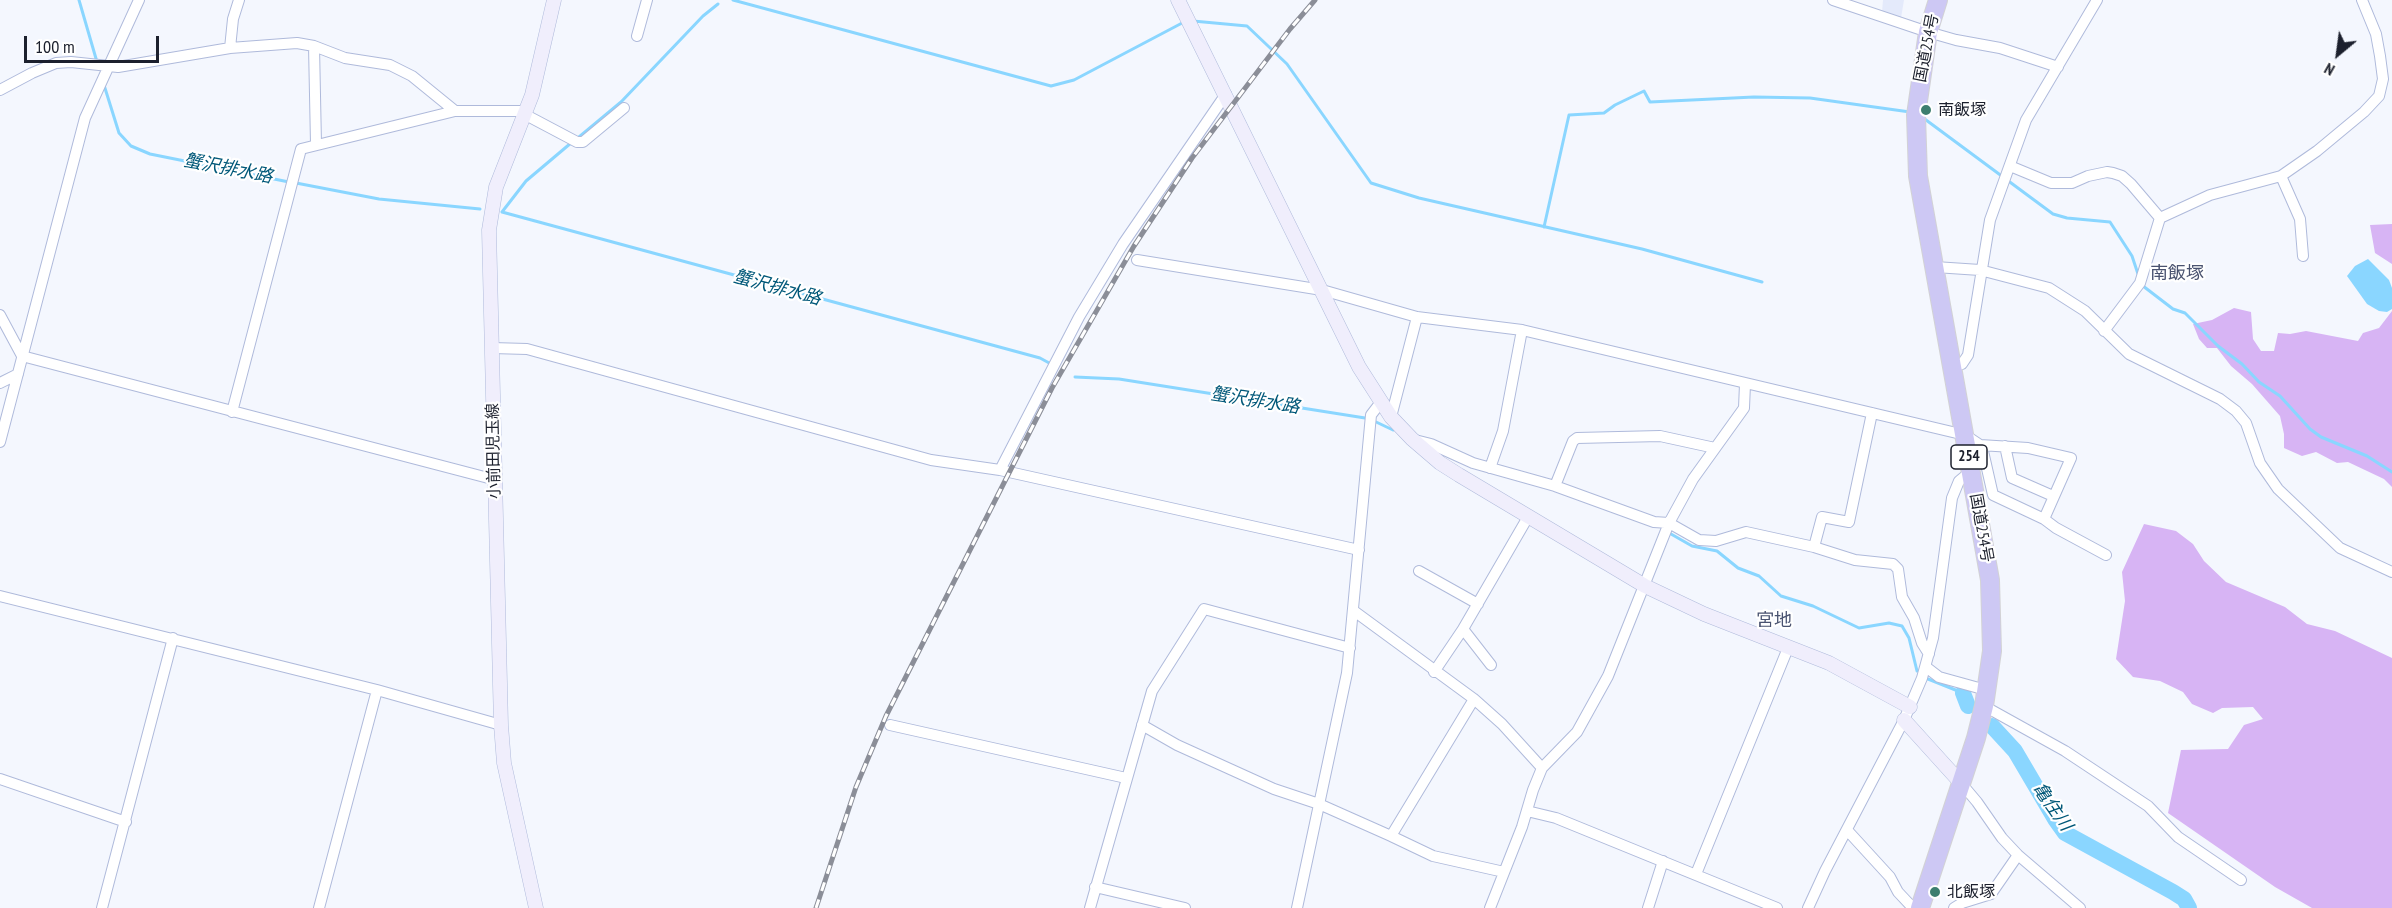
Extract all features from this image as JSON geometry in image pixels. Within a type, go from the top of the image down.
[{"type":"highway","name":"国道254号","points":[[1920,908],[1961,783],[1985,698],[1992,651],[1990,580],[1923,210],[1916,147],[1916,114],[1928,32],[1938,0]]},
{"type":"street","points":[[0,442],[76,147],[107,67],[139,0]]},
{"type":"street","points":[[230,48],[233,19],[238,0]]},
{"type":"street","name":"小前田児玉線","points":[[536,908],[504,763],[501,725],[489,230],[492,205],[539,67],[554,0]]},
{"type":"street","points":[[637,36],[647,0]]},
{"type":"street","points":[[1178,0],[1359,367],[1391,417],[1412,440],[1440,463],[1645,586],[1704,614],[1829,663],[1910,706]]},
{"type":"street","points":[[1833,0],[1928,32],[2000,48],[2058,67]]},
{"type":"street","points":[[1953,366],[1962,364],[1968,355],[1980,270],[1990,220],[2026,120],[2097,0]]},
{"type":"street","points":[[2104,331],[2139,283],[2160,218],[2210,195],[2281,176],[2325,145],[2379,96],[2383,79],[2380,56],[2376,34],[2362,0]]},
{"type":"street","points":[[0,90],[56,63],[118,67],[230,48],[297,43],[314,46],[345,58],[390,65],[403,71],[455,111]]},
{"type":"street","points":[[314,46],[316,144]]},
{"type":"street","points":[[1000,470],[1079,317],[1123,244],[1226,94]]},
{"type":"street","points":[[232,412],[301,150],[316,144],[455,111],[525,113],[583,142],[624,108]]},
{"type":"street","points":[[2010,166],[2051,183],[2072,183],[2088,176],[2107,172],[2122,176],[2160,218]]},
{"type":"street","points":[[2281,176],[2300,219],[2303,256]]},
{"type":"street","points":[[1137,260],[1322,290],[1417,317],[1522,330],[1965,435],[1980,446],[2028,448],[2071,458],[2044,519]]},
{"type":"street","points":[[1935,267],[1980,270],[2049,288],[2085,311],[2129,354],[2220,399],[2236,411],[2246,423],[2259,463],[2278,489],[2340,548],[2392,572]]},
{"type":"street","points":[[0,315],[22,356],[496,480]]},
{"type":"street","points":[[1391,417],[1417,317]]},
{"type":"street","points":[[1490,468],[1503,431],[1522,330]]},
{"type":"street","points":[[492,348],[527,349],[931,460],[1000,470],[1359,550]]},
{"type":"street","points":[[0,383],[18,374]]},
{"type":"street","points":[[1490,908],[1542,768],[1577,732],[1608,676],[1670,523],[1693,479],[1744,408],[1745,384]]},
{"type":"street","points":[[1297,908],[1347,673],[1371,415],[1381,402]]},
{"type":"street","points":[[1814,547],[1822,517],[1849,522],[1872,414]]},
{"type":"street","points":[[1555,486],[1573,441],[1577,438],[1660,436],[1715,448]]},
{"type":"street","points":[[1412,440],[1431,444],[1490,468],[1555,486],[1654,522],[1670,523],[1699,540],[1716,541],[1746,532],[1814,547],[1855,560],[1893,564],[1898,569],[1902,597],[1914,618],[1922,643],[1929,654]]},
{"type":"street","points":[[1980,446],[1993,495],[2044,519],[2106,555]]},
{"type":"street","points":[[2005,446],[2012,478],[2053,496]]},
{"type":"street","points":[[1808,908],[1904,720],[1926,667],[1943,576],[1952,498],[1959,481],[1971,471]]},
{"type":"street","points":[[1434,672],[1463,628],[1528,516]]},
{"type":"street","points":[[1419,571],[1478,603]]},
{"type":"street","points":[[0,596],[377,690],[501,725]]},
{"type":"street","points":[[1090,908],[1152,691],[1203,609],[1350,648]]},
{"type":"street","points":[[1354,611],[1434,672],[1474,699],[1502,724],[1542,768]]},
{"type":"street","points":[[1463,628],[1491,665]]},
{"type":"street","points":[[102,908],[173,638]]},
{"type":"street","points":[[1696,874],[1788,648]]},
{"type":"street","points":[[1926,667],[1939,677],[1985,698],[2148,806],[2178,837],[2241,879]]},
{"type":"street","points":[[319,908],[377,690]]},
{"type":"street","points":[[1391,836],[1474,699]]},
{"type":"street","points":[[1904,720],[1977,802],[2002,838],[2018,855],[2080,908]]},
{"type":"street","points":[[890,725],[1126,778]]},
{"type":"street","points":[[1142,725],[1177,745],[1263,784],[1319,804],[1433,856],[1504,872]]},
{"type":"street","points":[[0,779],[126,822]]},
{"type":"street","points":[[1527,811],[1556,818],[1777,908]]},
{"type":"street","points":[[1847,830],[1890,877],[1898,892],[1913,908]]},
{"type":"street","points":[[1954,908],[1962,903],[1991,894],[2018,855]]},
{"type":"street","points":[[1648,908],[1663,861]]},
{"type":"street","points":[[1095,887],[1185,908]]},
{"type":"shaded area","points":[[1883,0],[1904,0],[1901,18],[1882,12]]},
{"type":"shaded area","points":[[2392,224],[2392,264],[2375,253],[2370,225]]},
{"type":"shaded area","points":[[2234,308],[2251,312],[2253,339],[2261,351],[2274,351],[2278,333],[2290,334],[2306,331],[2358,341],[2363,333],[2379,328],[2392,311],[2392,487],[2384,479],[2348,462],[2337,463],[2316,452],[2302,456],[2284,448],[2280,416],[2252,384],[2231,366],[2217,348],[2207,348],[2199,339],[2193,324],[2212,320]]},
{"type":"shaded area","points":[[2144,524],[2176,531],[2193,544],[2204,561],[2226,582],[2285,607],[2307,624],[2335,631],[2392,658],[2392,908],[2312,908],[2275,887],[2168,813],[2181,750],[2228,749],[2244,725],[2263,719],[2253,707],[2222,708],[2213,713],[2192,704],[2183,692],[2160,681],[2133,677],[2116,659],[2125,601],[2122,572]]},
{"type":"water","points":[[2368,259],[2389,280],[2392,288],[2392,309],[2387,312],[2379,311],[2367,304],[2347,276],[2355,266]]},
{"type":"waterway","name":"蟹沢排水路","points":[[79,0],[97,62]]},
{"type":"waterway","points":[[733,0],[1051,86],[1074,80],[1184,22]]},
{"type":"waterway","points":[[579,137],[621,102],[703,16],[718,4]]},
{"type":"waterway","points":[[1193,21],[1247,26],[1287,64],[1371,183],[1419,198],[1642,249],[1762,282]]},
{"type":"waterway","name":"蟹沢排水路","points":[[104,85],[119,133],[131,146],[150,154],[289,182]]},
{"type":"waterway","points":[[1544,227],[1569,115],[1604,113],[1644,91],[1650,102],[1754,97],[1810,98],[1910,112]]},
{"type":"waterway","points":[[1922,117],[2053,214],[2067,218],[2110,222],[2132,256],[2138,274]]},
{"type":"waterway","name":"蟹沢排水路","points":[[571,143],[526,181],[502,212],[1040,358],[1051,364]]},
{"type":"waterway","name":"蟹沢排水路","points":[[296,183],[379,199],[480,209]]},
{"type":"waterway","points":[[2143,286],[2173,309],[2185,313],[2259,382],[2280,396],[2310,429],[2321,437],[2367,456],[2392,472]]},
{"type":"waterway","name":"蟹沢排水路","points":[[1075,377],[1119,379],[1365,418]]},
{"type":"waterway","name":"蟹沢排水路","points":[[1374,421],[1393,430]]},
{"type":"waterway","name":"蟹沢排水路","points":[[1671,534],[1692,546],[1717,551],[1738,568],[1759,576],[1781,596],[1813,606],[1859,628],[1889,623],[1902,626],[1909,638],[1917,671]]},
{"type":"waterway","name":"蟹沢排水路","points":[[1928,679],[1963,693]]},
{"type":"waterway","name":"亀住川","points":[[1963,693],[1968,706]]},
{"type":"waterway","name":"亀住川","points":[[1992,726],[2015,751],[2065,833],[2173,892],[2184,899],[2189,908]]},
{"type":"railway","points":[[816,908],[856,787],[886,716],[1052,388],[1134,246],[1192,158],[1290,29],[1315,0]]},
{"type":"place","name":"南飯塚","points":[[1926,110]]},
{"type":"place","name":"北飯塚","points":[[1935,892]]},
{"type":"district","name":"南飯塚","points":[[2177,274]]},
{"type":"district","name":"宮地","points":[[1774,621]]}]
